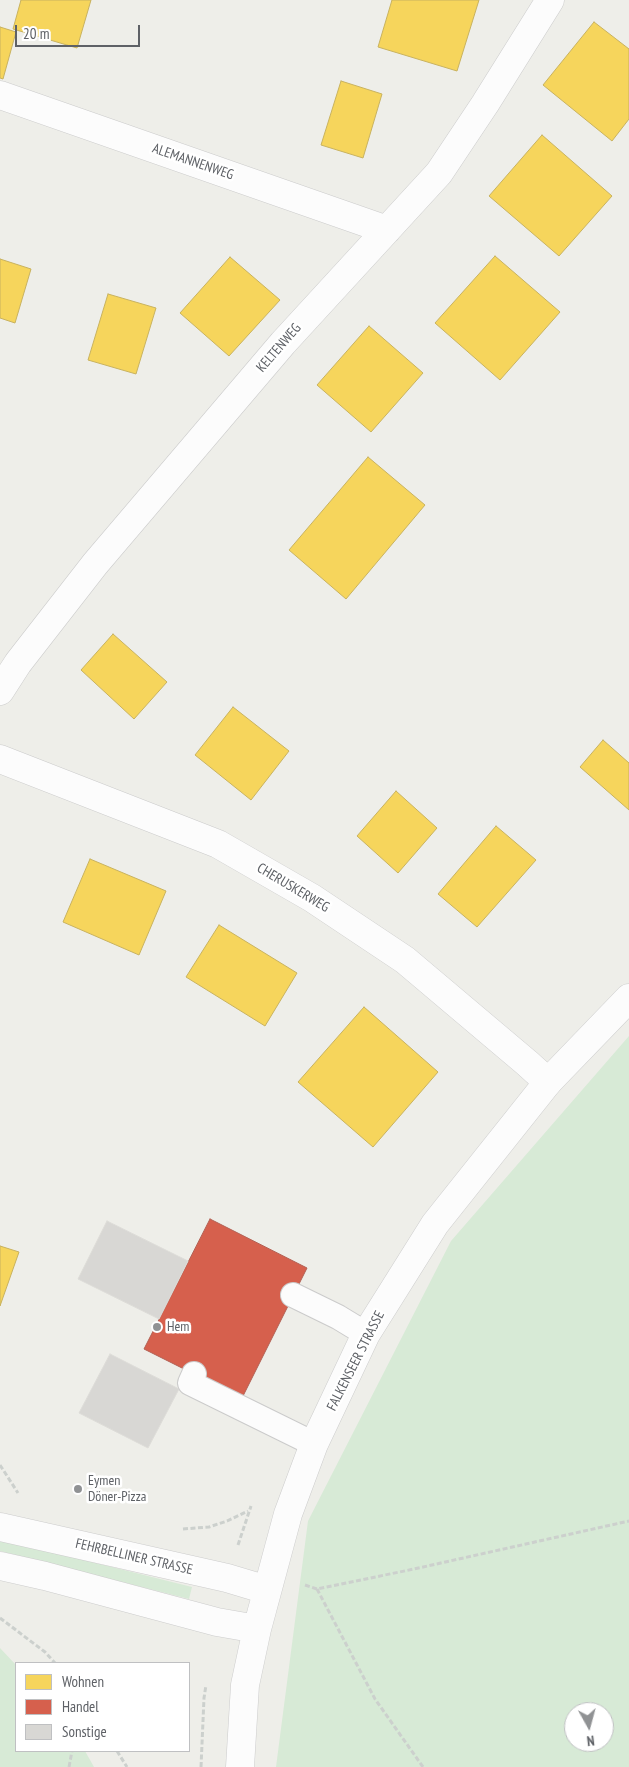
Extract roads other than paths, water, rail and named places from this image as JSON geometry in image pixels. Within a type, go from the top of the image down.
[{"type":"street","name":"KELTENWEG","points":[[0,690],[95,564],[283,343],[438,173],[485,104],[550,0]]},
{"type":"street","name":"ALEMANNENWEG","points":[[0,95],[387,230]]},
{"type":"street","name":"CHERUSKERWEG","points":[[0,760],[218,844],[312,898],[406,960],[548,1082]]},
{"type":"street","name":"FALKENSEER STRASSE","points":[[240,1767],[245,1685],[257,1629],[288,1514],[314,1444],[366,1334],[435,1224],[548,1082],[629,998]]},
{"type":"street","name":"FEHRBELLINER STRASSE","points":[[0,1527],[227,1578],[269,1583]]},
{"type":"street","points":[[0,1566],[45,1576],[217,1622],[257,1629]]},
{"type":"lane","points":[[293,1295],[338,1317],[366,1334]]},
{"type":"lane","points":[[194,1374],[190,1383],[314,1444]]},
{"type":"place","name":"Hem","points":[[157,1327]]},
{"type":"place","name":"Eymen Döner-Pizza","points":[[78,1489]]}]
